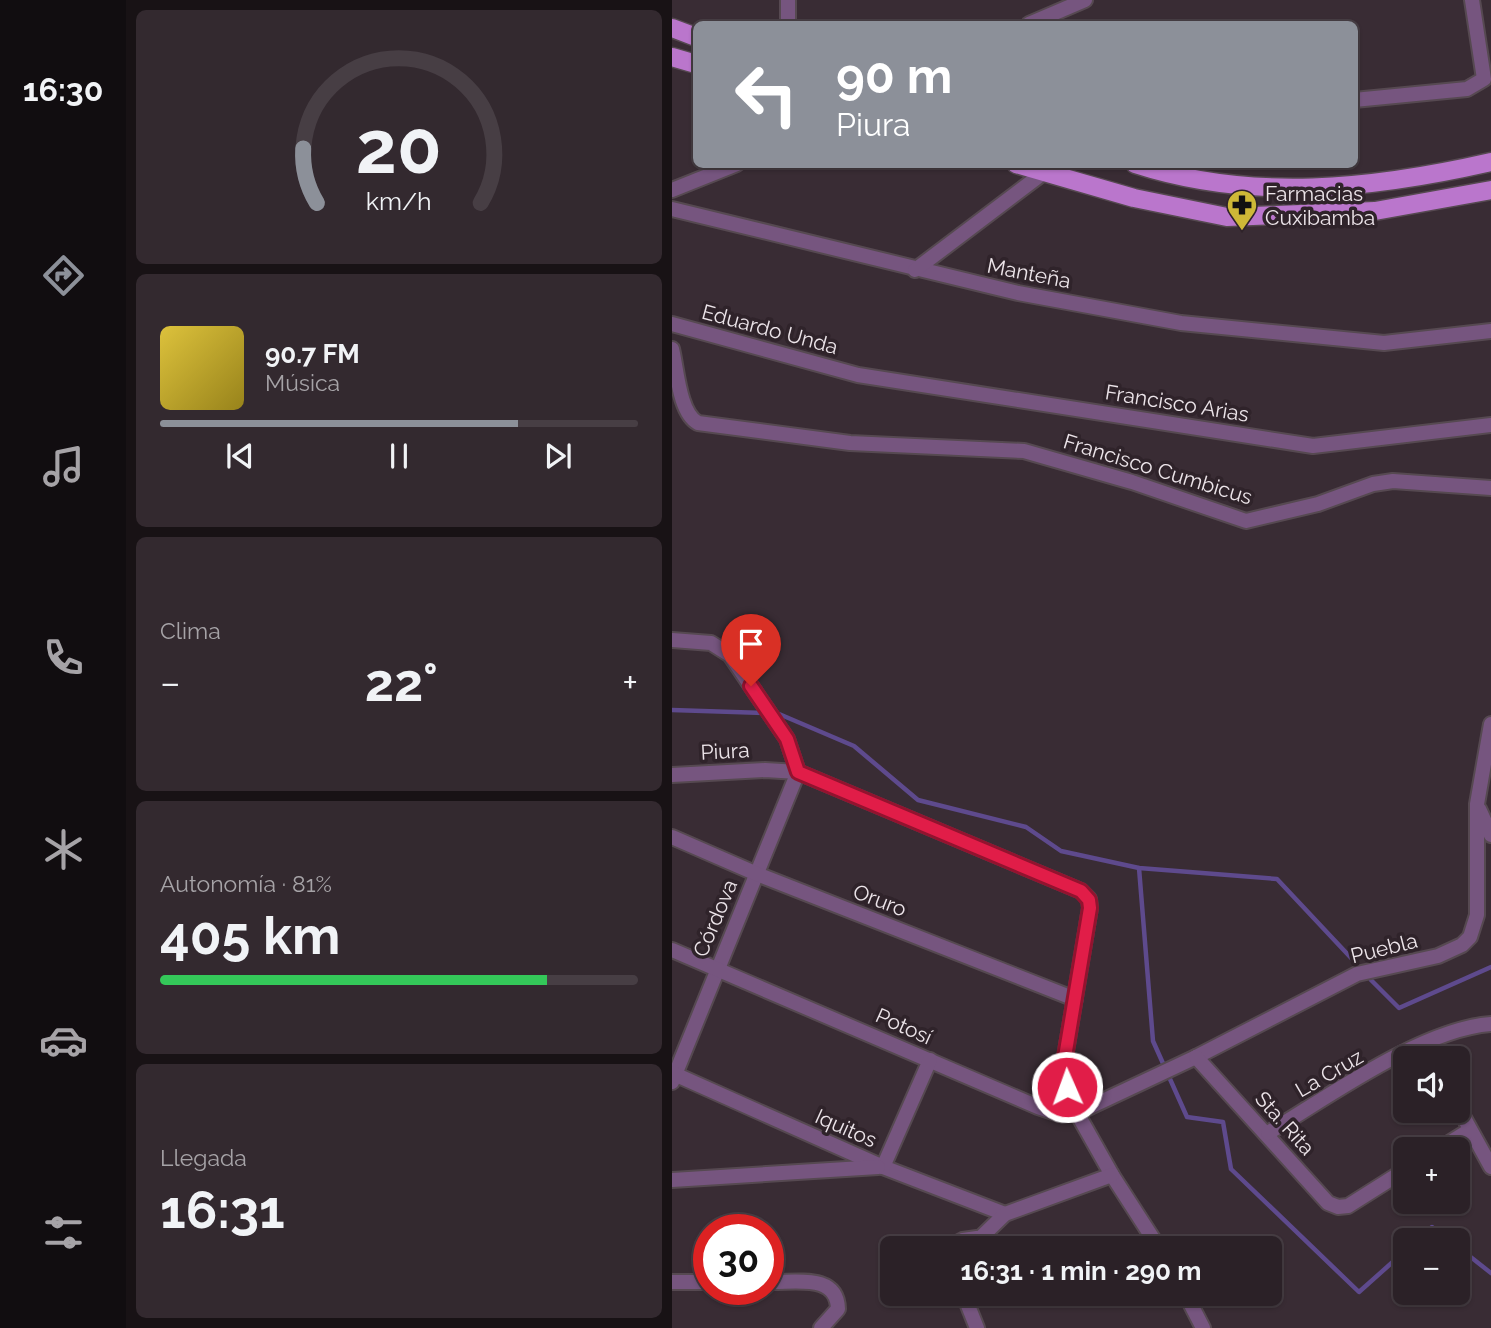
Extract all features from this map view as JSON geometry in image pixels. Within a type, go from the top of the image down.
[{"type":"main road","points":[[672,28],[693,36]]},
{"type":"main road","points":[[672,57],[693,63]]},
{"type":"main road","points":[[1152,168],[1230,187],[1349,187],[1420,178],[1491,162]]},
{"type":"main road","points":[[1050,169],[1134,198],[1227,217],[1375,211],[1491,190]]},
{"type":"street","points":[[788,0],[788,21]]},
{"type":"street","points":[[1036,21],[1085,0]]},
{"type":"street","points":[[1358,100],[1467,89],[1484,79],[1472,0]]},
{"type":"street","points":[[672,190],[727,168]]},
{"type":"street","points":[[915,270],[1050,169]]},
{"type":"street","name":"Manteña","points":[[672,209],[915,270],[1018,293],[1181,323],[1384,343],[1491,331]]},
{"type":"street","name":"Eduardo Unda","points":[[672,324],[858,375]]},
{"type":"street","name":"Francisco Cumbicus","points":[[672,349],[691,419],[698,423],[850,443],[1024,451],[1132,482],[1246,521],[1278,516],[1373,484],[1393,481],[1491,488]]},
{"type":"street","name":"Francisco Arias","points":[[858,375],[1313,446],[1491,425]]},
{"type":"street","points":[[672,640],[710,643],[730,655],[787,739],[798,772]]},
{"type":"street","name":"Puebla","points":[[1077,1113],[1196,1057],[1357,974],[1438,956],[1462,945],[1470,937],[1477,915],[1477,804],[1491,724]]},
{"type":"street","name":"Piura","points":[[672,775],[765,770],[798,772],[1081,891],[1089,900],[1075,999]]},
{"type":"street","name":"Córdova","points":[[673,1076],[798,772]]},
{"type":"street","points":[[1477,804],[1491,835]]},
{"type":"street","name":"Oruro","points":[[672,837],[757,874],[1075,999]]},
{"type":"street","name":"Potosí","points":[[672,950],[1038,1107],[1059,1114],[1077,1113]]},
{"type":"street","points":[[1075,999],[1065,1057],[1067,1087],[1077,1113],[1112,1175],[1151,1236]]},
{"type":"street","name":"La Cruz","points":[[1268,1133],[1424,1044],[1452,1031],[1491,1024]]},
{"type":"street","name":"Sta. Rita","points":[[1196,1057],[1268,1133],[1328,1203],[1338,1207],[1348,1206],[1393,1178]]},
{"type":"street","points":[[672,1180],[883,1167],[930,1060]]},
{"type":"street","name":"Iquitos","points":[[673,1076],[883,1167],[1005,1214]]},
{"type":"street","points":[[1466,1123],[1491,1167]]},
{"type":"street","points":[[1459,1137],[1470,1130]]},
{"type":"street","points":[[981,1236],[1005,1214],[1112,1175]]},
{"type":"street","points":[[672,1282],[693,1282]]},
{"type":"street","points":[[784,1282],[821,1283],[831,1287],[837,1297],[838,1310],[821,1328]]},
{"type":"street","points":[[968,1306],[977,1328]]},
{"type":"street","points":[[1192,1306],[1203,1328]]},
{"type":"waterway","points":[[672,710],[764,713]]},
{"type":"waterway","points":[[779,714],[854,746],[918,800],[1026,827],[1061,851],[1139,868],[1277,879],[1353,960]]},
{"type":"waterway","points":[[1139,868],[1153,1041],[1187,1117],[1223,1122],[1231,1169],[1359,1292],[1393,1262]]},
{"type":"waterway","points":[[1371,980],[1399,1008],[1491,967]]},
{"type":"waterway","points":[[1470,1256],[1491,1273]]},
{"type":"place","name":"Farmacias Cuxibamba","points":[[1242,232]]},
{"type":"route","points":[[751,686],[787,739],[798,772],[1081,891],[1089,900],[1090,908],[1065,1057],[1067,1087]]}]
